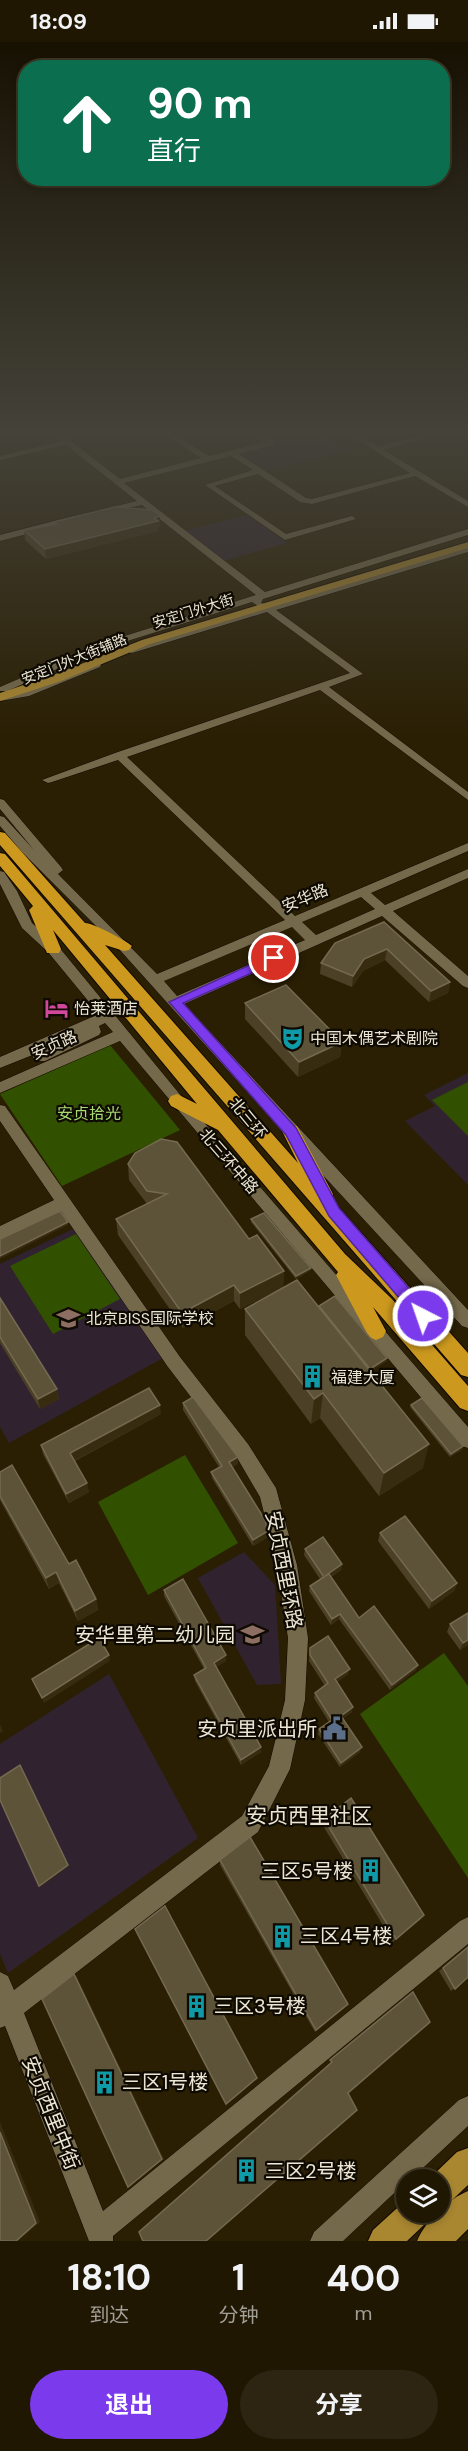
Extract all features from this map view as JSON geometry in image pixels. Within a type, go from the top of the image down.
[{"type":"highway","name":"北三环","points":[[0,836],[37,903],[230,1129],[338,1260],[385,1305],[468,1401]]},
{"type":"highway","name":"北三环","points":[[10,855],[70,915],[315,1194],[334,1212],[468,1368]]},
{"type":"highway","points":[[37,903],[37,915],[53,949]]},
{"type":"highway","points":[[70,915],[109,940],[124,946]]},
{"type":"highway","points":[[177,1101],[230,1129]]},
{"type":"highway","points":[[291,1131],[334,1212]]},
{"type":"highway","points":[[338,1260],[376,1331]]},
{"type":"main road","name":"安定门外大街","points":[[1,693],[57,678],[146,642],[468,537]]},
{"type":"main road","name":"安定门外大街","points":[[262,603],[468,547]]},
{"type":"main road","points":[[450,2180],[468,2163]]},
{"type":"main road","points":[[433,2241],[468,2207]]},
{"type":"main road","points":[[384,2241],[403,2223]]},
{"type":"street","points":[[0,538],[18,534]]},
{"type":"street","points":[[48,780],[358,674],[262,603],[261,594],[184,534]]},
{"type":"street","points":[[280,534],[285,537],[298,534]]},
{"type":"street","points":[[262,603],[463,534]]},
{"type":"street","points":[[321,686],[468,797]]},
{"type":"street","points":[[119,755],[314,941]]},
{"type":"street","points":[[0,802],[55,865],[64,887]]},
{"type":"street","points":[[0,819],[10,855],[64,887],[124,946],[291,1131],[468,1321]]},
{"type":"street","name":"安华路","points":[[155,980],[468,847]]},
{"type":"street","points":[[175,1002],[468,873]]},
{"type":"street","name":"北三环中路","points":[[0,875],[11,891],[27,925],[53,949],[177,1101],[468,1440]]},
{"type":"street","points":[[0,892],[27,925]]},
{"type":"street","points":[[363,892],[468,983]]},
{"type":"street","name":"安贞路","points":[[0,1073],[82,1035],[106,1013]]},
{"type":"street","name":"安贞路","points":[[0,1056],[106,1013]]},
{"type":"street","name":"安贞路","points":[[0,1088],[122,1034]]},
{"type":"street","points":[[56,1063],[82,1035]]},
{"type":"street","name":"安贞路","points":[[0,1063],[82,1035]]},
{"type":"street","name":"安贞西里环路","points":[[0,1110],[174,1362],[242,1450],[269,1494],[287,1565],[298,1638],[295,1701],[279,1769],[250,1824],[5,2012]]},
{"type":"street","points":[[0,1233],[64,1202]]},
{"type":"street","points":[[101,2236],[468,1929]]},
{"type":"street","name":"安贞西里中街","points":[[0,1984],[5,2012],[101,2236]]},
{"type":"street","points":[[322,2241],[468,2109]]},
{"type":"shaded area","points":[[187,534],[274,534],[287,543],[223,561]]},
{"type":"shaded area","points":[[468,1073],[468,1185],[405,1121],[435,1106],[424,1095]]},
{"type":"shaded area","name":"北京BISS国际学校","points":[[75,1228],[163,1358],[9,1443],[0,1427],[0,1264]]},
{"type":"shaded area","name":"安华里第二幼儿园","points":[[244,1552],[275,1585],[281,1684],[257,1685],[198,1578]]},
{"type":"shaded area","points":[[109,1674],[198,1838],[8,1973],[0,1954],[0,1744]]},
{"type":"green space","name":"安贞拾光","points":[[110,1045],[180,1130],[62,1186],[0,1094]]},
{"type":"green space","points":[[468,1082],[468,1136],[432,1100]]},
{"type":"green space","points":[[76,1234],[120,1299],[53,1334],[10,1266]]},
{"type":"green space","points":[[185,1455],[238,1543],[148,1595],[98,1502]]},
{"type":"green space","points":[[444,1653],[468,1686],[468,1878],[360,1714]]},
{"type":"building","points":[[28,534],[107,534],[45,549]]},
{"type":"building","points":[[384,922],[450,982],[431,991],[387,949],[364,959],[353,976],[321,963],[335,943]]},
{"type":"building","points":[[286,985],[342,1042],[299,1062],[245,1003]]},
{"type":"building","points":[[161,1139],[177,1142],[249,1239],[257,1235],[284,1271],[240,1293],[234,1285],[182,1313],[116,1219],[167,1194],[147,1191],[128,1164],[135,1153]]},
{"type":"building","points":[[60,1211],[68,1222],[0,1256],[0,1239]]},
{"type":"building","points":[[264,1213],[311,1268],[296,1276],[251,1219]]},
{"type":"building","points":[[297,1280],[429,1444],[384,1473],[323,1393],[314,1399],[245,1309]]},
{"type":"building","points":[[335,1296],[387,1358],[370,1369],[319,1306]]},
{"type":"building","points":[[0,1298],[57,1389],[38,1399],[0,1337]]},
{"type":"building","points":[[149,1388],[160,1405],[70,1453],[87,1483],[66,1494],[41,1445]]},
{"type":"building","points":[[193,1397],[238,1457],[229,1462],[265,1520],[268,1531],[253,1540],[211,1472],[222,1466],[183,1403]]},
{"type":"building","points":[[422,1398],[463,1446],[451,1454],[411,1405]]},
{"type":"building","points":[[12,1465],[69,1564],[76,1560],[96,1599],[75,1611],[56,1572],[46,1578],[0,1496],[0,1472]]},
{"type":"building","points":[[405,1516],[457,1583],[432,1601],[380,1533]]},
{"type":"building","points":[[323,1537],[342,1564],[325,1576],[329,1574],[359,1618],[374,1606],[418,1665],[392,1685],[340,1614],[332,1619],[310,1586],[324,1577],[305,1549]]},
{"type":"building","points":[[183,1579],[226,1655],[214,1663],[261,1747],[241,1760],[194,1675],[206,1668],[164,1590]]},
{"type":"building","points":[[468,1613],[468,1640],[463,1643],[450,1624]]},
{"type":"building","points":[[328,1636],[350,1669],[335,1679],[353,1707],[341,1716],[362,1747],[341,1763],[319,1729],[332,1720],[315,1693],[328,1683],[310,1655],[310,1648]]},
{"type":"building","points":[[99,1638],[109,1655],[42,1698],[32,1679]]},
{"type":"building","points":[[20,1765],[68,1865],[39,1886],[0,1800],[0,1778]]},
{"type":"building","name":"三区5号楼","points":[[351,1798],[424,1915],[396,1939],[324,1819]]},
{"type":"building","name":"三区4号楼","points":[[250,1837],[348,2004],[316,2030],[220,1860]]},
{"type":"building","name":"三区3号楼","points":[[165,1906],[257,2078],[226,2104],[135,1929]]},
{"type":"building","points":[[468,1947],[468,1977],[455,1989],[443,1968]]},
{"type":"building","name":"三区1号楼","points":[[74,1974],[162,2159],[128,2187],[42,1999]]},
{"type":"building","name":"三区2号楼","points":[[413,1992],[430,2022],[348,2093],[357,2110],[206,2241],[143,2241],[139,2232],[332,2062],[330,2060]]},
{"type":"building","points":[[0,2132],[36,2223],[16,2241],[0,2241]]},
{"type":"place","name":"怡莱酒店","points":[[56,1008]]},
{"type":"place","name":"中国木偶艺术剧院","points":[[292,1038]]},
{"type":"place","name":"北京BISS国际学校","points":[[68,1318]]},
{"type":"place","name":"福建大厦","points":[[313,1377]]},
{"type":"place","name":"安华里第二幼儿园","points":[[253,1635]]},
{"type":"place","name":"安贞里派出所","points":[[335,1729]]},
{"type":"place","name":"三区5号楼","points":[[371,1871]]},
{"type":"place","name":"三区4号楼","points":[[282,1936]]},
{"type":"place","name":"三区3号楼","points":[[196,2006]]},
{"type":"place","name":"三区1号楼","points":[[104,2082]]},
{"type":"place","name":"三区2号楼","points":[[247,2171]]},
{"type":"district","name":"安贞西里社区","points":[[309,1816]]},
{"type":"route","points":[[274,958],[175,1002],[291,1131],[334,1212],[423,1316]]}]
